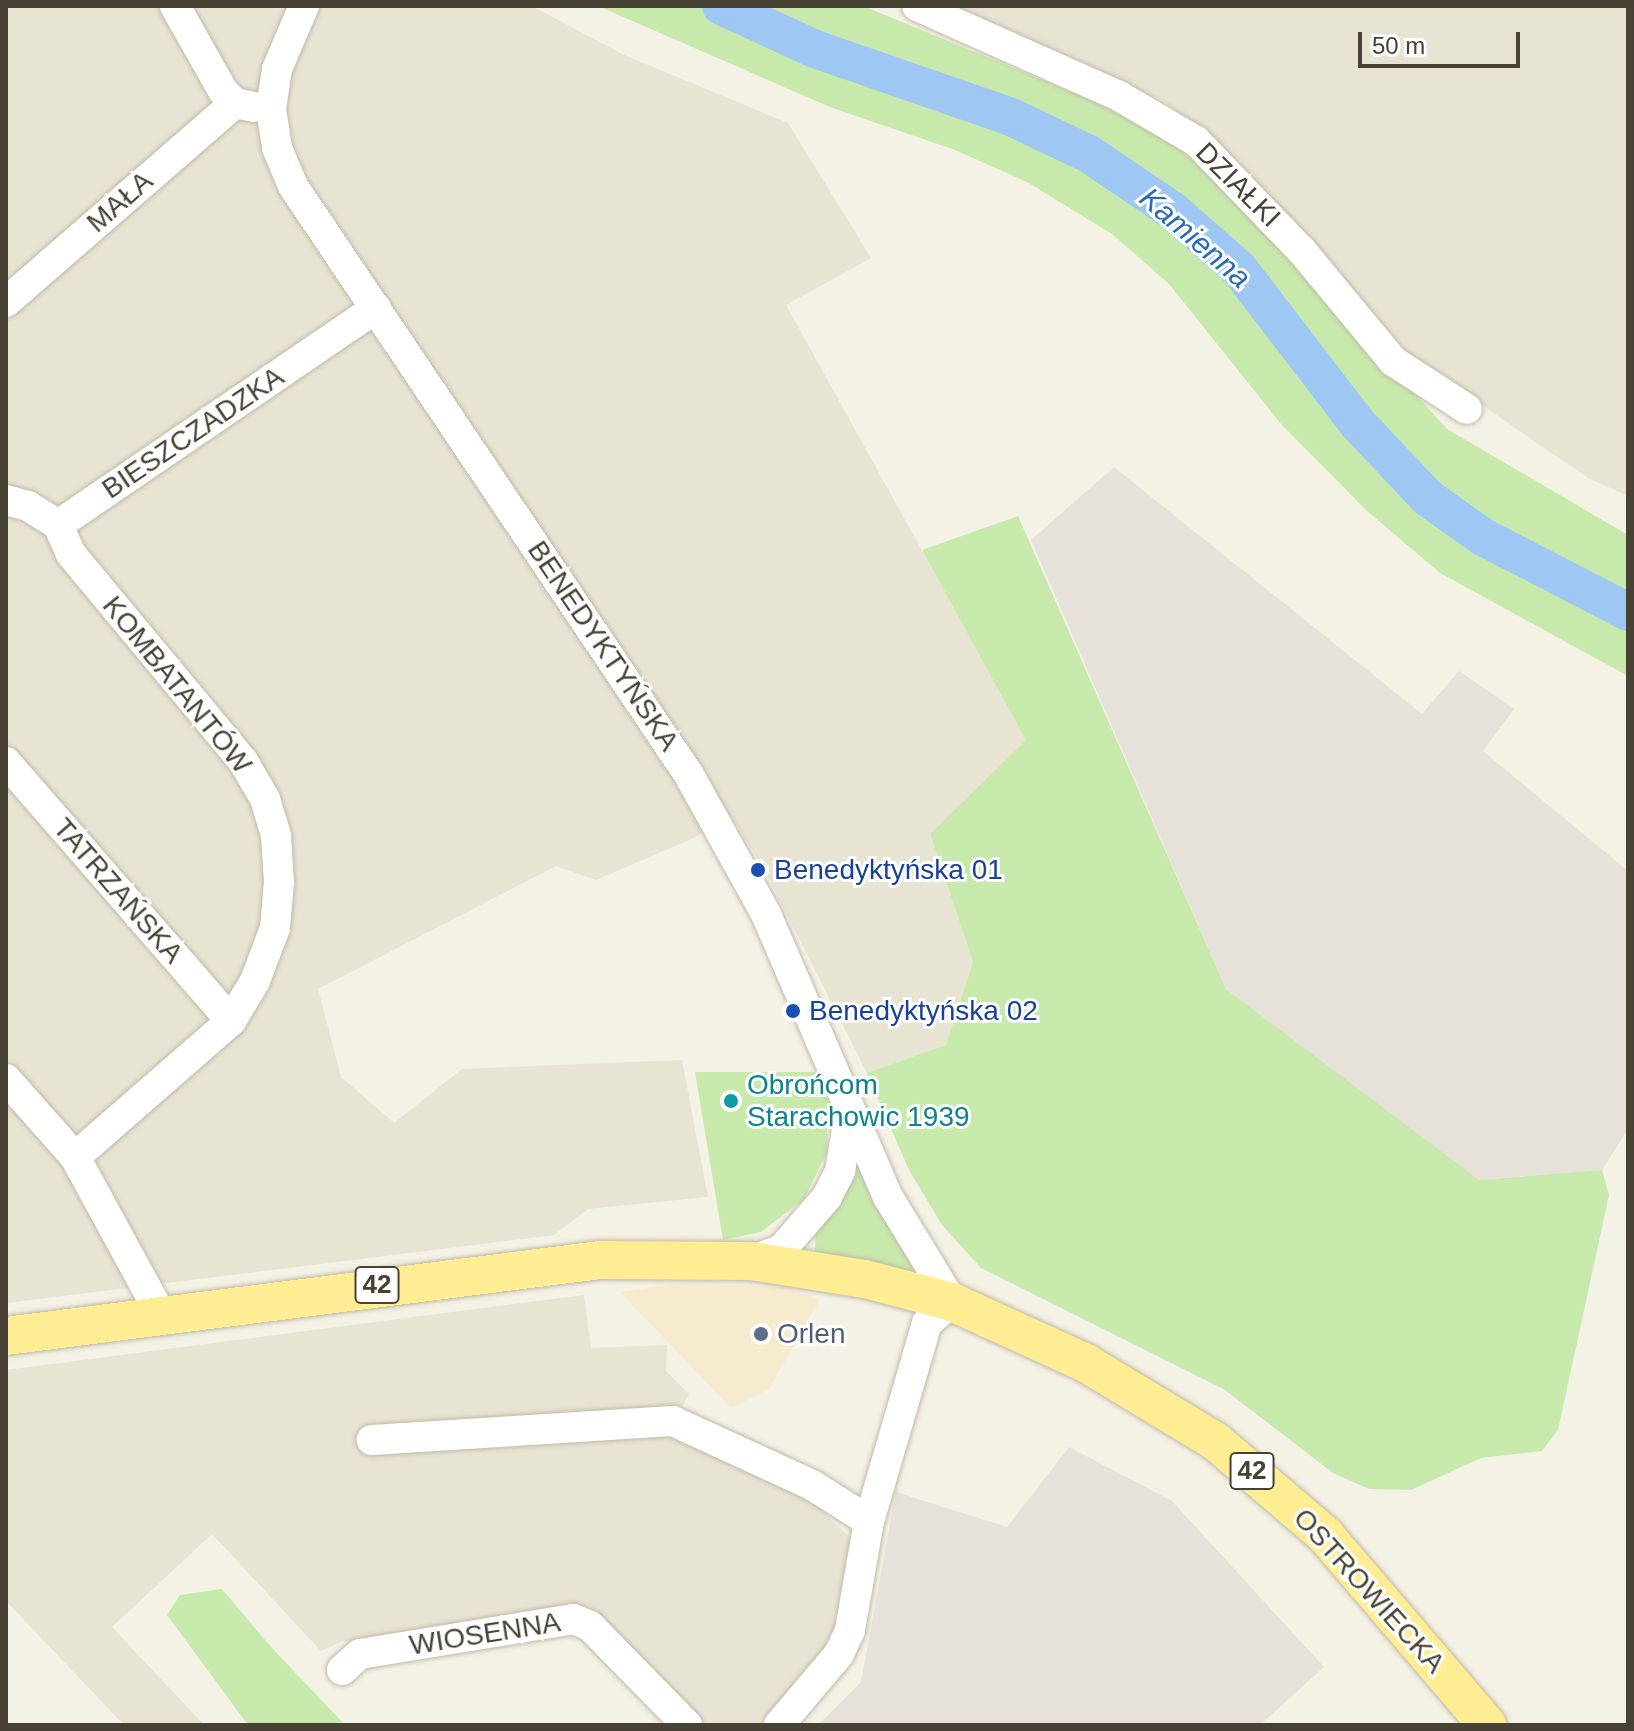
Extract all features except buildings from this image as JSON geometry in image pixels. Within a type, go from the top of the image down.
[{"type":"main road","name":"42","points":[[6,1336],[527,1265],[644,1259],[751,1261],[865,1279],[952,1302]]},
{"type":"main road","name":"OSTROWIECKA","points":[[952,1302],[1086,1363],[1215,1441],[1325,1535],[1487,1725]]},
{"type":"street","points":[[175,6],[235,103],[271,109]]},
{"type":"street","name":"BENEDYKTYŃSKA","points":[[304,6],[277,69],[271,109],[277,148],[293,186],[689,775],[766,914],[902,1222],[952,1302]]},
{"type":"street","name":"DZIAŁKI","points":[[917,6],[1119,96],[1196,141],[1302,251],[1393,361],[1467,409]]},
{"type":"street","name":"MAŁA","points":[[6,302],[235,103]]},
{"type":"street","name":"BIESZCZADZKA","points":[[58,525],[376,308]]},
{"type":"street","points":[[6,500],[28,506],[58,525]]},
{"type":"street","name":"KOMBATANTÓW","points":[[58,525],[71,554],[243,761],[265,799],[277,851],[275,928],[255,981],[231,1021],[75,1157]]},
{"type":"street","name":"TATRZAŃSKA","points":[[6,762],[231,1021]]},
{"type":"street","points":[[6,1079],[75,1157],[161,1315]]},
{"type":"street","points":[[751,1261],[782,1249],[827,1197],[840,1171],[850,1110]]},
{"type":"street","points":[[779,1725],[839,1654],[850,1630],[869,1521],[927,1323],[952,1302]]},
{"type":"street","points":[[372,1440],[673,1421],[812,1485],[869,1521]]},
{"type":"street","name":"WIOSENNA","points":[[342,1670],[360,1654],[573,1619],[590,1626],[687,1725]]},
{"type":"shaded area","points":[[6,6],[532,6],[624,55],[788,123],[871,258],[786,305],[1027,740],[930,834],[973,962],[946,1045],[867,1073],[763,867],[729,813],[696,837],[596,880],[556,866],[318,989],[341,1077],[394,1123],[462,1069],[682,1060],[708,1197],[588,1209],[554,1235],[6,1303]]},
{"type":"shaded area","points":[[944,6],[1628,6],[1628,496],[1588,478],[1411,356],[1220,144],[1162,100]]},
{"type":"shaded area","points":[[1114,467],[1422,714],[1459,671],[1514,709],[1483,751],[1628,871],[1628,1129],[1602,1170],[1475,1180],[1226,989],[1031,540]]},
{"type":"shaded area","points":[[676,1284],[784,1287],[820,1300],[769,1389],[731,1408],[620,1292]]},
{"type":"shaded area","points":[[584,1295],[591,1348],[667,1345],[666,1371],[689,1394],[667,1434],[801,1492],[853,1540],[838,1626],[822,1655],[759,1725],[706,1725],[595,1609],[580,1604],[341,1642],[321,1651],[212,1534],[112,1627],[204,1725],[124,1725],[6,1601],[6,1370]]},
{"type":"shaded area","points":[[1069,1447],[1172,1501],[1324,1667],[1260,1725],[818,1725],[861,1682],[896,1492],[1007,1527]]},
{"type":"green space","points":[[598,6],[863,6],[1106,106],[1172,144],[1228,188],[1447,429],[1628,535],[1628,676],[1440,573],[1366,510],[1281,424],[1169,284],[1112,234],[1027,182],[955,150],[830,107]]},
{"type":"green space","points":[[1018,516],[1226,989],[1479,1180],[1602,1170],[1609,1195],[1558,1430],[1542,1451],[1481,1458],[1411,1490],[1369,1489],[1333,1473],[1225,1390],[981,1268],[942,1225],[909,1170],[867,1073],[946,1045],[973,962],[930,834],[1026,740],[922,550]]},
{"type":"green space","points":[[695,1072],[816,1072],[828,1101],[827,1152],[804,1199],[761,1232],[723,1240]]},
{"type":"green space","points":[[856,1154],[913,1265],[911,1271],[821,1256],[815,1250],[816,1230]]},
{"type":"green space","points":[[222,1589],[271,1647],[345,1725],[248,1725],[167,1615],[180,1595]]},
{"type":"waterway","name":"Kamienna","points":[[721,6],[815,49],[1011,117],[1089,154],[1173,211],[1239,269],[1358,424],[1428,498],[1483,537],[1628,612]]},
{"type":"place","name":"Benedyktyńska 01","points":[[758,870]]},
{"type":"place","name":"Benedyktyńska 02","points":[[793,1011]]},
{"type":"place","name":"Obrońcom Starachowic 1939","points":[[731,1101]]},
{"type":"place","name":"Orlen","points":[[761,1334]]}]
